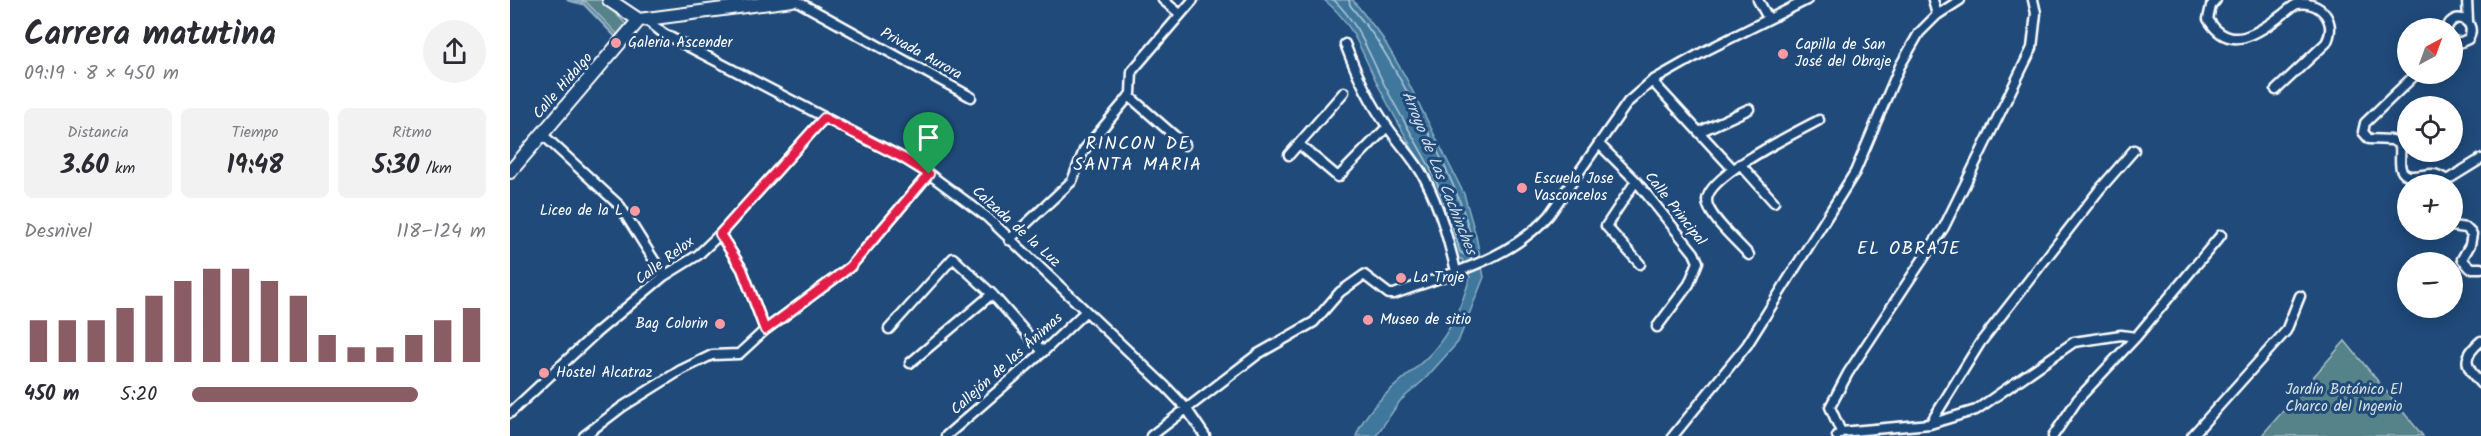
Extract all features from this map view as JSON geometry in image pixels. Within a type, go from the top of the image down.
[{"type":"main road","name":"Calzada de la Luz","points":[[609,0],[642,19]]},
{"type":"main road","points":[[642,19],[725,4],[794,0]]},
{"type":"main road","name":"Calle Hidalgo","points":[[510,172],[642,19]]},
{"type":"street","name":"Privada Aurora","points":[[794,0],[971,97]]},
{"type":"street","points":[[1163,0],[1180,14]]},
{"type":"street","points":[[1009,240],[1068,187],[1084,150],[1129,96],[1132,71],[1192,0]]},
{"type":"street","points":[[1758,0],[1768,18]]},
{"type":"street","points":[[1151,436],[1258,354],[1314,322],[1340,292],[1364,275],[1389,294],[1394,294],[1487,261],[1510,248],[1542,224],[1600,145],[1628,102],[1652,81],[1768,18],[1807,0]]},
{"type":"street","points":[[1933,0],[1937,15]]},
{"type":"street","points":[[1673,436],[1746,345],[1855,172],[1900,66],[1919,33],[1937,15],[1959,0]]},
{"type":"street","points":[[2033,0],[2036,13],[2032,48],[1944,227],[1848,373],[1830,407],[1839,434],[1930,424],[1976,410],[2074,342],[2121,335],[2136,337]]},
{"type":"street","points":[[2216,0],[2211,6],[2208,19],[2214,29],[2223,36],[2237,39],[2260,32],[2296,4],[2306,2],[2316,4],[2326,12],[2332,33],[2326,43],[2276,90]]},
{"type":"street","points":[[2463,41],[2468,39],[2471,32],[2467,0]]},
{"type":"street","points":[[2463,18],[2468,21]]},
{"type":"street","name":"Calzada de la Luz","points":[[642,19],[664,34],[903,158],[971,204],[1186,408],[1205,436]]},
{"type":"street","points":[[1345,44],[1358,76],[1387,127],[1404,146],[1424,177],[1444,226],[1458,270]]},
{"type":"street","points":[[1652,81],[1699,132],[1774,201]]},
{"type":"street","points":[[2405,174],[2401,169],[2400,145],[2392,140],[2369,139],[2363,132],[2365,123],[2406,84]]},
{"type":"street","points":[[1289,155],[1344,92]]},
{"type":"street","points":[[1129,96],[1185,145]]},
{"type":"street","points":[[1699,132],[1749,109]]},
{"type":"street","name":"Calle Relox","points":[[510,413],[596,333],[664,276],[698,255],[720,234],[824,118]]},
{"type":"street","points":[[1749,255],[1712,214],[1707,202],[1708,195],[1736,166],[1819,120]]},
{"type":"street","points":[[1299,144],[1338,177],[1387,127]]},
{"type":"street","points":[[542,134],[620,206],[664,276]]},
{"type":"street","name":"Calle Principal","points":[[1600,145],[1636,181],[1694,253],[1698,262],[1689,284],[1657,327]]},
{"type":"street","points":[[1930,424],[1980,343],[2100,189],[2134,150]]},
{"type":"street","points":[[2458,174],[2481,159]]},
{"type":"street","points":[[584,436],[651,388],[681,370],[712,355],[739,354],[765,330],[850,267],[929,174]]},
{"type":"street","points":[[1636,181],[1606,226],[1640,264]]},
{"type":"street","points":[[2463,228],[2472,234],[2470,245],[2462,260],[2470,268],[2481,268]]},
{"type":"street","points":[[720,234],[742,269],[765,330]]},
{"type":"street","points":[[2053,436],[2078,399],[2136,337],[2221,235]]},
{"type":"street","points":[[889,329],[953,258],[992,294],[1043,352]]},
{"type":"street","points":[[910,363],[992,294]]},
{"type":"street","points":[[2192,436],[2286,331],[2300,296]]},
{"type":"street","name":"Callejón de las Ánimas","points":[[946,436],[1043,352],[1086,311]]},
{"type":"street","points":[[2481,341],[2469,351],[2466,361],[2471,373],[2481,384]]},
{"type":"green space","points":[[577,0],[602,0],[628,26],[619,36],[586,2]]},
{"type":"green space","name":"Jardín Botánico El Charco del Ingenio","points":[[2345,341],[2423,436],[2261,436]]},
{"type":"water","name":"Arroyo de Las Cachinches","points":[[1324,0],[1353,0],[1382,37],[1405,76],[1464,194],[1476,236],[1484,277],[1458,342],[1425,379],[1400,401],[1376,436],[1356,436],[1362,423],[1379,400],[1440,343],[1456,316],[1470,277],[1462,259],[1456,261],[1432,187],[1355,37],[1342,17]]},
{"type":"waterway","points":[[568,0],[584,4],[617,38]]},
{"type":"place","name":"Galeria Ascender","points":[[616,43]]},
{"type":"place","name":"Capilla de San José del Obraje","points":[[1783,54]]},
{"type":"place","name":"Escuela Jose Vasconcelos","points":[[1522,188]]},
{"type":"place","name":"Liceo de la L","points":[[635,211]]},
{"type":"place","name":"La Troje","points":[[1401,278]]},
{"type":"place","name":"Museo de sitio","points":[[1368,320]]},
{"type":"place","name":"Bag Colorin","points":[[720,324]]},
{"type":"place","name":"Hostel Alcatraz","points":[[544,373]]},
{"type":"district","name":"RINCON DE SANTA MARIA","points":[[1138,154]]},
{"type":"district","name":"EL OBRAJE","points":[[1909,249]]},
{"type":"route","points":[[824,118],[903,158],[929,174],[850,267],[765,330],[742,269],[720,234],[824,118]]}]
